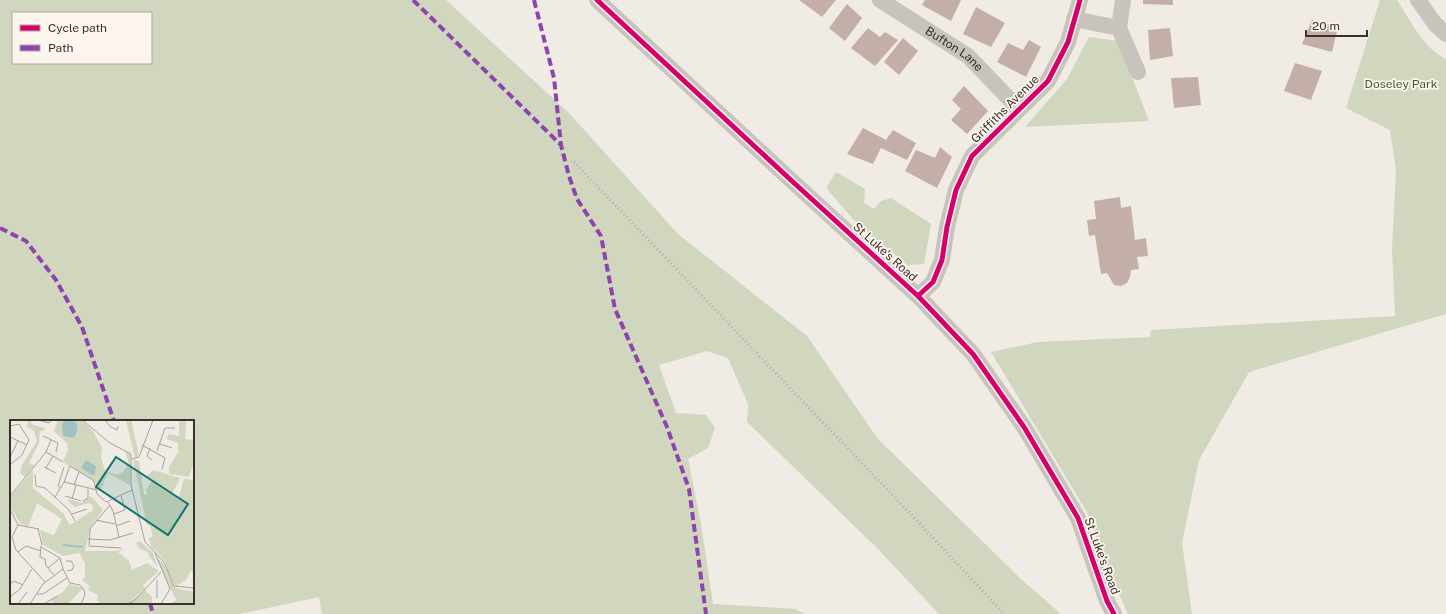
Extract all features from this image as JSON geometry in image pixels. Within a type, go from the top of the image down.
[{"type":"street","name":"St Luke's Road","points":[[597,0],[918,296],[973,354],[1024,427],[1078,518],[1107,601],[1114,614]]},
{"type":"street","name":"Bufton Lane","points":[[880,0],[968,56],[1019,109]]},
{"type":"street","name":"Griffiths Avenue","points":[[918,296],[933,282],[942,260],[947,228],[956,190],[972,156],[1048,81],[1068,42],[1080,0]]},
{"type":"street","points":[[1123,0],[1119,28],[1138,72]]},
{"type":"street","points":[[1418,0],[1435,24],[1446,34]]},
{"type":"street","points":[[1074,19],[1119,28]]},
{"type":"green space","points":[[0,0],[446,0],[569,113],[678,234],[807,336],[878,439],[1021,579],[1061,614],[939,614],[877,548],[747,422],[748,404],[728,358],[707,351],[659,365],[676,413],[706,415],[715,428],[708,448],[688,459],[701,524],[713,604],[796,609],[804,614],[322,614],[319,597],[240,614],[0,614]]},
{"type":"green space","name":"Doseley Park","points":[[1380,0],[1397,0],[1412,25],[1424,41],[1446,59],[1446,314],[1249,372],[1199,460],[1182,543],[1192,614],[1128,614],[1106,565],[1088,514],[991,352],[1038,342],[1150,337],[1151,330],[1395,316],[1392,249],[1396,170],[1390,130],[1346,108]]},
{"type":"green space","points":[[1089,37],[1118,41],[1149,121],[1025,127],[1067,79]]},
{"type":"green space","points":[[836,172],[865,189],[864,203],[874,209],[881,201],[891,198],[931,224],[924,264],[908,265],[872,237],[853,219],[826,188]]},
{"type":"building","points":[[799,0],[836,0],[822,17]]},
{"type":"building","points":[[925,0],[961,0],[951,21],[922,5]]},
{"type":"building","points":[[1143,0],[1173,0],[1173,5],[1143,4]]},
{"type":"building","points":[[847,4],[862,18],[845,41],[829,28]]},
{"type":"building","points":[[976,7],[1005,23],[991,47],[963,34]]},
{"type":"building","points":[[1312,20],[1338,27],[1332,52],[1302,44]]},
{"type":"building","points":[[868,28],[880,37],[885,32],[898,40],[875,66],[851,48]]},
{"type":"building","points":[[1170,28],[1173,56],[1150,60],[1148,30]]},
{"type":"building","points":[[903,38],[918,51],[899,75],[884,62]]},
{"type":"building","points":[[1029,40],[1041,47],[1026,77],[997,62],[1008,43],[1023,50]]},
{"type":"building","points":[[1295,63],[1322,71],[1311,100],[1284,91]]},
{"type":"building","points":[[1198,77],[1201,105],[1174,108],[1171,78]]},
{"type":"building","points":[[964,86],[988,111],[967,134],[951,120],[961,109],[952,100]]},
{"type":"building","points":[[863,128],[886,140],[893,130],[916,143],[907,160],[881,148],[873,164],[847,154]]},
{"type":"building","points":[[940,147],[952,157],[937,188],[905,171],[916,150],[935,158]]},
{"type":"building","points":[[1120,197],[1121,208],[1131,206],[1135,240],[1146,238],[1148,256],[1137,257],[1139,269],[1131,270],[1127,283],[1121,286],[1114,285],[1107,273],[1101,274],[1095,235],[1089,236],[1087,220],[1096,219],[1094,201]]},
{"type":"railway","points":[[574,162],[922,526],[1004,614]]},
{"type":"marked path","points":[[413,0],[561,145],[577,199],[601,236],[615,309],[667,427],[689,489],[706,614]]},
{"type":"marked path","points":[[534,0],[554,78],[561,145]]},
{"type":"marked path","points":[[0,228],[26,241],[56,280],[82,327],[114,420]]},
{"type":"marked path","points":[[150,604],[153,614]]},
{"type":"cycle path","points":[[597,0],[918,296],[973,354],[1024,427],[1078,518],[1107,601],[1114,614]]},
{"type":"cycle path","points":[[918,296],[933,282],[942,260],[947,227],[956,190],[972,156],[1048,81],[1068,42],[1080,0]]}]
